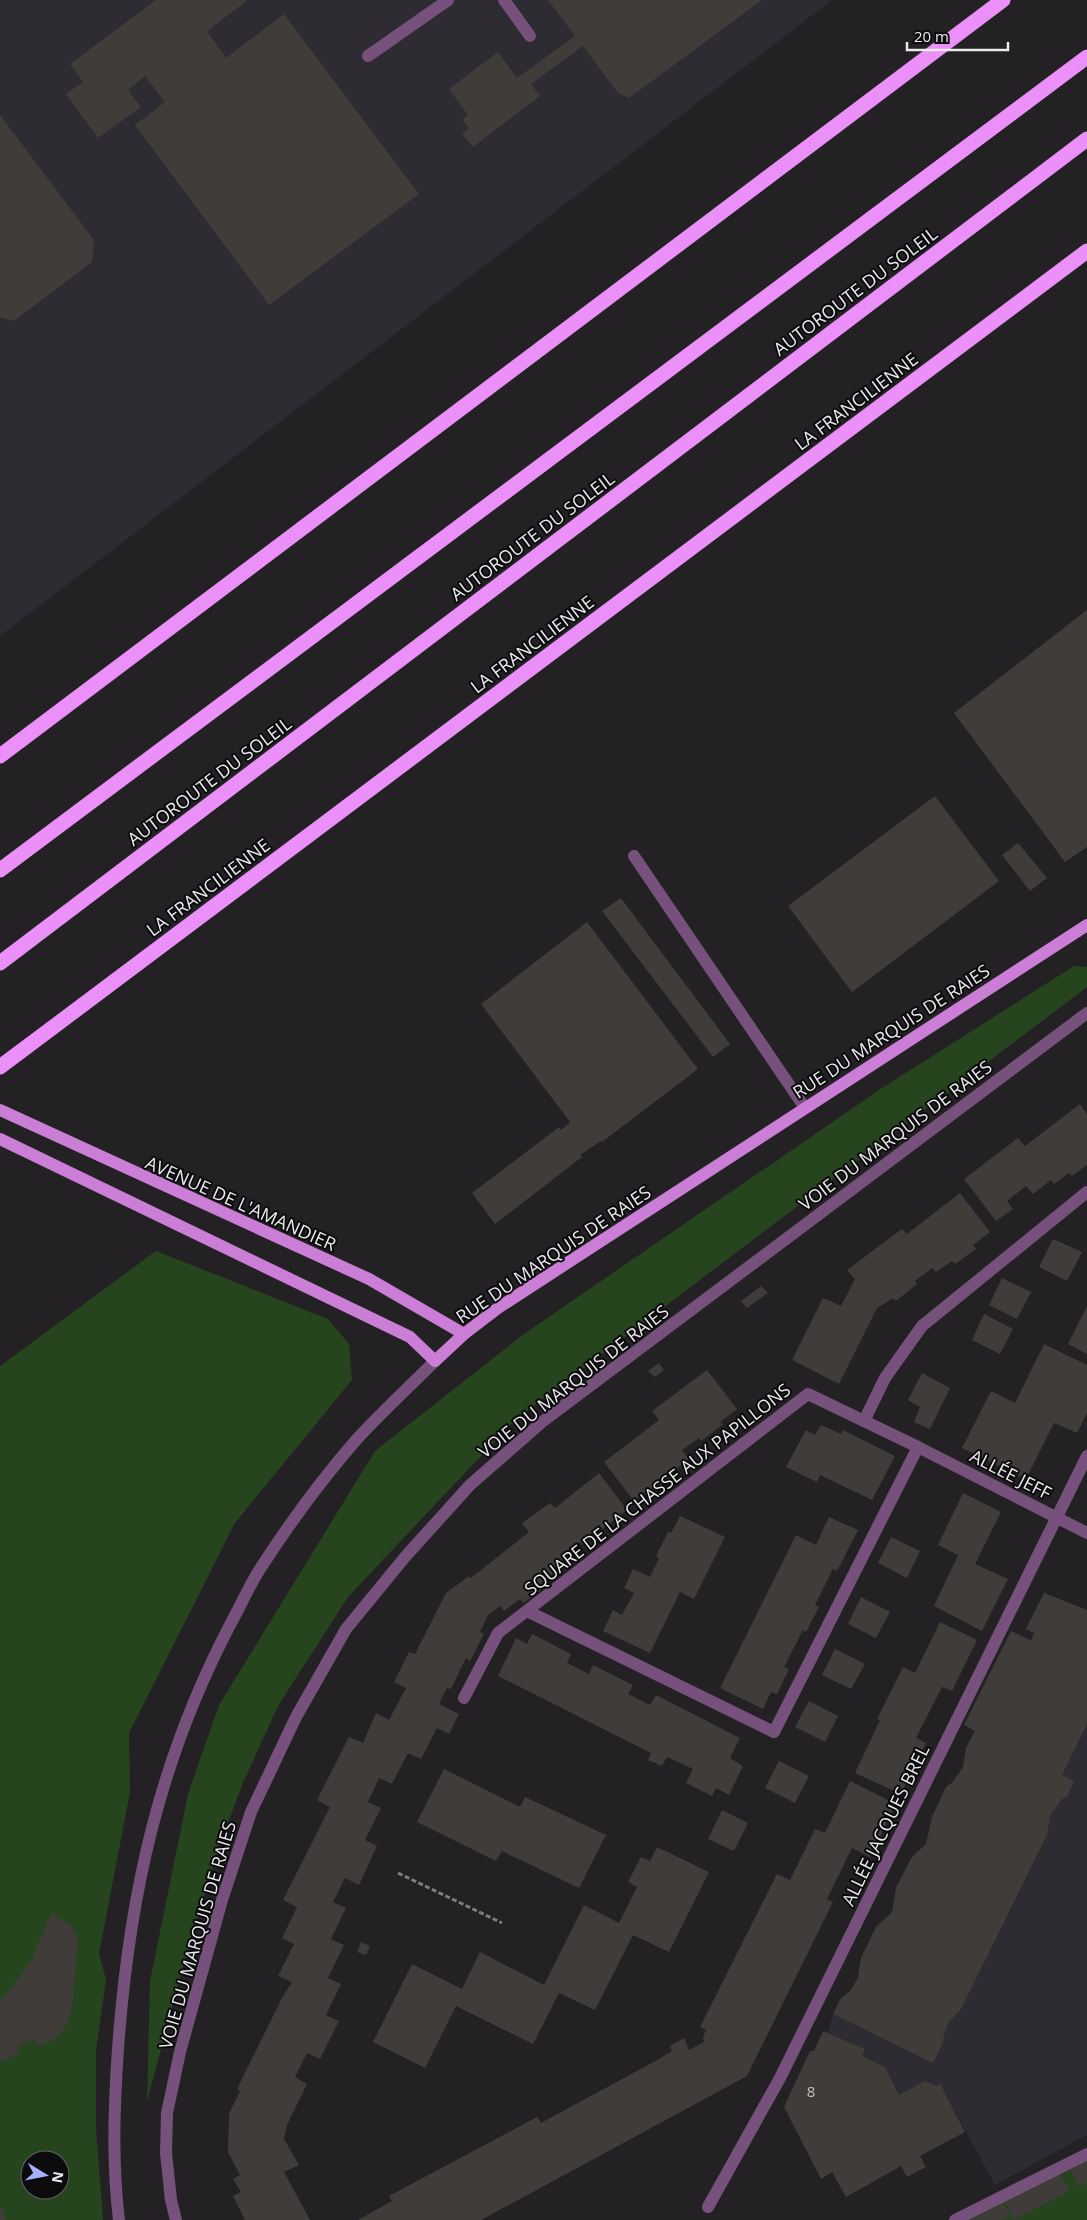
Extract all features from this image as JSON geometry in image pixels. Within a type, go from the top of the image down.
[{"type":"highway","points":[[0,756],[1003,0]]},
{"type":"highway","points":[[0,870],[1087,57]]},
{"type":"highway","name":"AUTOROUTE DU SOLEIL","points":[[0,963],[1087,139]]},
{"type":"highway","name":"LA FRANCILIENNE","points":[[0,1067],[1087,251]]},
{"type":"main road","name":"RUE DU MARQUIS DE RAIES","points":[[435,1361],[464,1334],[498,1308],[1087,925]]},
{"type":"main road","name":"AVENUE DE L'AMANDIER","points":[[0,1110],[31,1126],[369,1279],[464,1334]]},
{"type":"main road","points":[[4,1141],[410,1337],[435,1361]]},
{"type":"street","points":[[368,56],[448,0]]},
{"type":"street","points":[[504,0],[530,36]]},
{"type":"street","points":[[634,856],[805,1108]]},
{"type":"street","name":"VOIE DU MARQUIS DE RAIES","points":[[176,2220],[171,2200],[166,2153],[168,2113],[180,2052],[222,1900],[251,1812],[296,1717],[346,1630],[405,1557],[470,1485],[542,1422],[1087,1013]]},
{"type":"street","points":[[864,1421],[885,1378],[922,1326],[1087,1192]]},
{"type":"street","name":"RUE DU MARQUIS DE RAIES","points":[[119,2220],[115,2189],[114,2108],[122,1991],[131,1925],[147,1843],[175,1750],[208,1667],[259,1570],[305,1504],[358,1439],[435,1361]]},
{"type":"street","name":"SQUARE DE LA CHASSE AUX PAPILLONS","points":[[464,1698],[498,1633],[808,1394],[918,1447],[774,1732],[527,1611]]},
{"type":"street","name":"ALLÉE JEFF","points":[[918,1447],[1087,1533]]},
{"type":"street","name":"ALLÉE JACQUES BREL","points":[[708,2207],[780,2078],[1087,1456]]},
{"type":"street","points":[[955,2220],[1087,2154]]},
{"type":"path","points":[[398,1873],[502,1923]]},
{"type":"shaded area","points":[[0,0],[832,0],[0,636]]},
{"type":"shaded area","points":[[1044,1593],[1087,1610],[1087,2135],[995,2185],[940,2083],[937,2086],[899,2095],[885,2067],[862,2056],[864,2049],[828,2033],[833,2014],[841,1998],[850,1991],[858,1978],[861,1958],[876,1927],[892,1912],[896,1888],[912,1857],[926,1844],[932,1817],[946,1787],[953,1782],[963,1767],[966,1748],[975,1731],[964,1725],[1011,1631],[1031,1640],[1034,1633],[1026,1629]]},
{"type":"green space","points":[[1074,966],[1087,967],[1087,987],[515,1420],[348,1597],[278,1706],[243,1783],[220,1844],[185,1959],[147,2102],[150,1981],[188,1794],[219,1705],[375,1451],[524,1334],[882,1088]]},
{"type":"green space","points":[[156,1251],[328,1319],[349,1344],[352,1380],[235,1523],[129,1733],[130,1792],[99,1954],[106,1979],[96,2051],[96,2128],[103,2220],[0,2220],[0,1366]]},
{"type":"green space","points":[[1087,2156],[1087,2220],[965,2220]]},
{"type":"building","points":[[156,0],[248,0],[207,31],[226,58],[284,14],[419,194],[269,305],[135,125],[165,102],[145,76],[128,90],[141,107],[98,138],[66,94],[83,82],[70,64]]},
{"type":"building","points":[[548,0],[762,0],[629,98],[618,93],[583,46],[531,84],[540,96],[473,147],[462,134],[469,128],[462,120],[468,115],[449,89],[498,52],[517,78],[575,36]]},
{"type":"building","points":[[0,115],[94,240],[92,262],[14,321],[0,317]]},
{"type":"building","points":[[1087,610],[1087,847],[1065,862],[954,713]]},
{"type":"building","points":[[935,796],[999,881],[852,992],[788,906]]},
{"type":"building","points":[[1018,843],[1047,878],[1030,891],[1002,855]]},
{"type":"building","points":[[621,898],[730,1044],[713,1057],[602,911]]},
{"type":"building","points":[[587,922],[698,1069],[602,1142],[580,1155],[582,1157],[495,1224],[472,1193],[559,1127],[561,1130],[570,1122],[481,1004]]},
{"type":"building","points":[[1080,1104],[1087,1114],[1087,1165],[1072,1176],[1069,1173],[1054,1184],[1051,1180],[1033,1194],[1026,1186],[1007,1201],[1013,1209],[996,1221],[964,1179],[1018,1138],[1025,1146]]},
{"type":"building","points":[[960,1193],[990,1232],[973,1245],[976,1249],[955,1264],[952,1261],[936,1272],[932,1268],[915,1281],[917,1284],[896,1301],[893,1298],[877,1308],[839,1384],[792,1360],[823,1298],[841,1306],[855,1279],[847,1270],[902,1229],[907,1234]]},
{"type":"building","points":[[1053,1239],[1082,1252],[1067,1281],[1039,1267]]},
{"type":"building","points":[[1002,1278],[1031,1292],[1017,1319],[989,1305]]},
{"type":"building","points":[[761,1286],[768,1293],[747,1308],[741,1301]]},
{"type":"building","points":[[1087,1306],[1087,1354],[1068,1344]]},
{"type":"building","points":[[984,1314],[1013,1329],[1000,1354],[972,1340]]},
{"type":"building","points":[[1044,1344],[1087,1365],[1087,1413],[1077,1433],[1054,1423],[1026,1479],[962,1448],[991,1391],[1015,1403]]},
{"type":"building","points":[[659,1363],[664,1370],[655,1377],[648,1371]]},
{"type":"building","points":[[707,1370],[737,1409],[720,1422],[723,1424],[712,1433],[701,1441],[699,1438],[682,1450],[689,1459],[672,1472],[674,1475],[653,1492],[650,1488],[634,1501],[604,1462],[659,1420],[652,1411]]},
{"type":"building","points":[[922,1373],[950,1388],[930,1429],[914,1422],[920,1407],[908,1400]]},
{"type":"building","points":[[821,1425],[841,1434],[843,1430],[895,1456],[872,1500],[820,1475],[817,1482],[786,1467],[806,1430],[815,1435]]},
{"type":"building","points":[[599,1473],[627,1510],[582,1545],[580,1542],[563,1553],[566,1557],[555,1565],[558,1570],[541,1583],[545,1587],[523,1603],[520,1599],[504,1611],[500,1606],[488,1615],[480,1632],[484,1634],[470,1661],[466,1658],[451,1689],[447,1688],[439,1704],[459,1714],[449,1734],[437,1728],[421,1759],[408,1753],[392,1784],[379,1778],[368,1802],[381,1808],[365,1840],[377,1846],[359,1885],[345,1878],[333,1902],[346,1908],[331,1939],[344,1945],[328,1978],[341,1984],[326,2015],[339,2021],[320,2059],[307,2053],[295,2077],[307,2084],[287,2125],[284,2139],[299,2165],[284,2172],[310,2220],[245,2220],[233,2196],[241,2192],[233,2179],[240,2175],[228,2152],[229,2114],[240,2091],[237,2089],[282,1998],[292,1982],[278,1976],[294,1944],[282,1938],[297,1907],[283,1900],[330,1807],[317,1800],[349,1737],[363,1743],[376,1713],[389,1720],[406,1688],[394,1682],[409,1652],[415,1654],[446,1593],[469,1576],[470,1578],[476,1574],[529,1532],[522,1523],[550,1503],[555,1508]]},
{"type":"building","points":[[963,1493],[1001,1512],[975,1564],[1008,1579],[982,1631],[934,1606],[958,1555],[938,1545]]},
{"type":"building","points":[[680,1516],[725,1537],[694,1599],[680,1592],[650,1653],[603,1631],[613,1610],[622,1615],[634,1593],[624,1588],[633,1569],[650,1577],[659,1558],[656,1556],[668,1532],[671,1533]]},
{"type":"building","points":[[829,1517],[858,1530],[837,1571],[833,1569],[815,1605],[819,1607],[806,1632],[803,1630],[784,1667],[789,1669],[777,1694],[771,1692],[763,1709],[720,1688],[796,1535],[816,1545]]},
{"type":"building","points":[[891,1537],[920,1551],[907,1578],[878,1563]]},
{"type":"building","points":[[1044,1593],[1087,1610],[1087,1724],[1062,1775],[1074,1781],[1067,1797],[1062,1799],[1050,1816],[1047,1835],[961,2009],[947,2024],[942,2045],[933,2063],[833,2014],[841,1998],[850,1991],[858,1978],[861,1958],[876,1927],[892,1912],[896,1888],[912,1857],[926,1844],[932,1817],[946,1787],[953,1782],[963,1767],[966,1748],[975,1731],[964,1725],[1011,1631],[1031,1641],[1034,1633],[1026,1629]]},
{"type":"building","points":[[861,1597],[890,1612],[876,1638],[848,1624]]},
{"type":"building","points":[[940,1622],[977,1640],[952,1691],[942,1687],[916,1738],[926,1743],[901,1794],[855,1773],[880,1720],[877,1719],[903,1667],[915,1673]]},
{"type":"building","points":[[532,1634],[571,1654],[567,1663],[589,1674],[593,1665],[633,1685],[628,1694],[650,1705],[656,1695],[740,1738],[730,1758],[743,1766],[729,1795],[716,1788],[712,1796],[686,1783],[693,1769],[667,1757],[662,1766],[648,1760],[651,1753],[498,1676],[516,1638],[527,1644]]},
{"type":"building","points":[[835,1649],[865,1664],[851,1689],[822,1675]]},
{"type":"building","points":[[809,1701],[838,1716],[825,1742],[795,1727]]},
{"type":"building","points":[[779,1761],[809,1776],[795,1803],[765,1788]]},
{"type":"building","points":[[444,1769],[520,1807],[525,1797],[606,1835],[579,1888],[502,1851],[496,1861],[417,1822]]},
{"type":"building","points":[[850,1781],[896,1804],[870,1857],[852,1848],[827,1899],[833,1902],[747,2076],[481,2220],[358,2220],[392,2201],[389,2196],[537,2117],[541,2123],[659,2059],[672,2051],[670,2046],[684,2038],[689,2050],[704,2042],[703,2037],[706,2030],[700,2027],[777,1874],[790,1880],[815,1829],[825,1833]]},
{"type":"building","points":[[722,1810],[748,1823],[734,1851],[708,1839]]},
{"type":"building","points":[[657,1847],[709,1872],[669,1952],[633,1935],[595,2010],[559,1993],[533,2044],[456,2006],[425,2068],[373,2042],[412,1964],[462,1989],[480,1952],[544,1985],[584,1905],[619,1923],[637,1887],[628,1882],[641,1857],[650,1861]]},
{"type":"building","points":[[51,1914],[71,1925],[78,1937],[72,2009],[69,2019],[62,2031],[53,2040],[39,2046],[35,2038],[17,2047],[20,2052],[0,2062],[0,2003],[31,1961]]},
{"type":"building","points":[[361,1942],[370,1946],[366,1955],[357,1952]]},
{"type":"building","points":[[823,2031],[865,2049],[862,2056],[885,2067],[899,2095],[925,2081],[937,2086],[940,2083],[965,2132],[920,2156],[926,2167],[907,2177],[901,2166],[846,2197],[832,2172],[821,2179],[784,2107],[810,2051],[814,2051]]},
{"type":"building","points":[[1087,2159],[1087,2182],[1079,2186],[1070,2168]]},
{"type":"building","points":[[1059,2173],[1069,2191],[1014,2220],[1005,2202]]},
{"type":"building","points":[[1003,2203],[1010,2216],[1003,2220],[971,2220]]},
{"type":"building","points":[[0,2206],[7,2220],[0,2220]]}]
